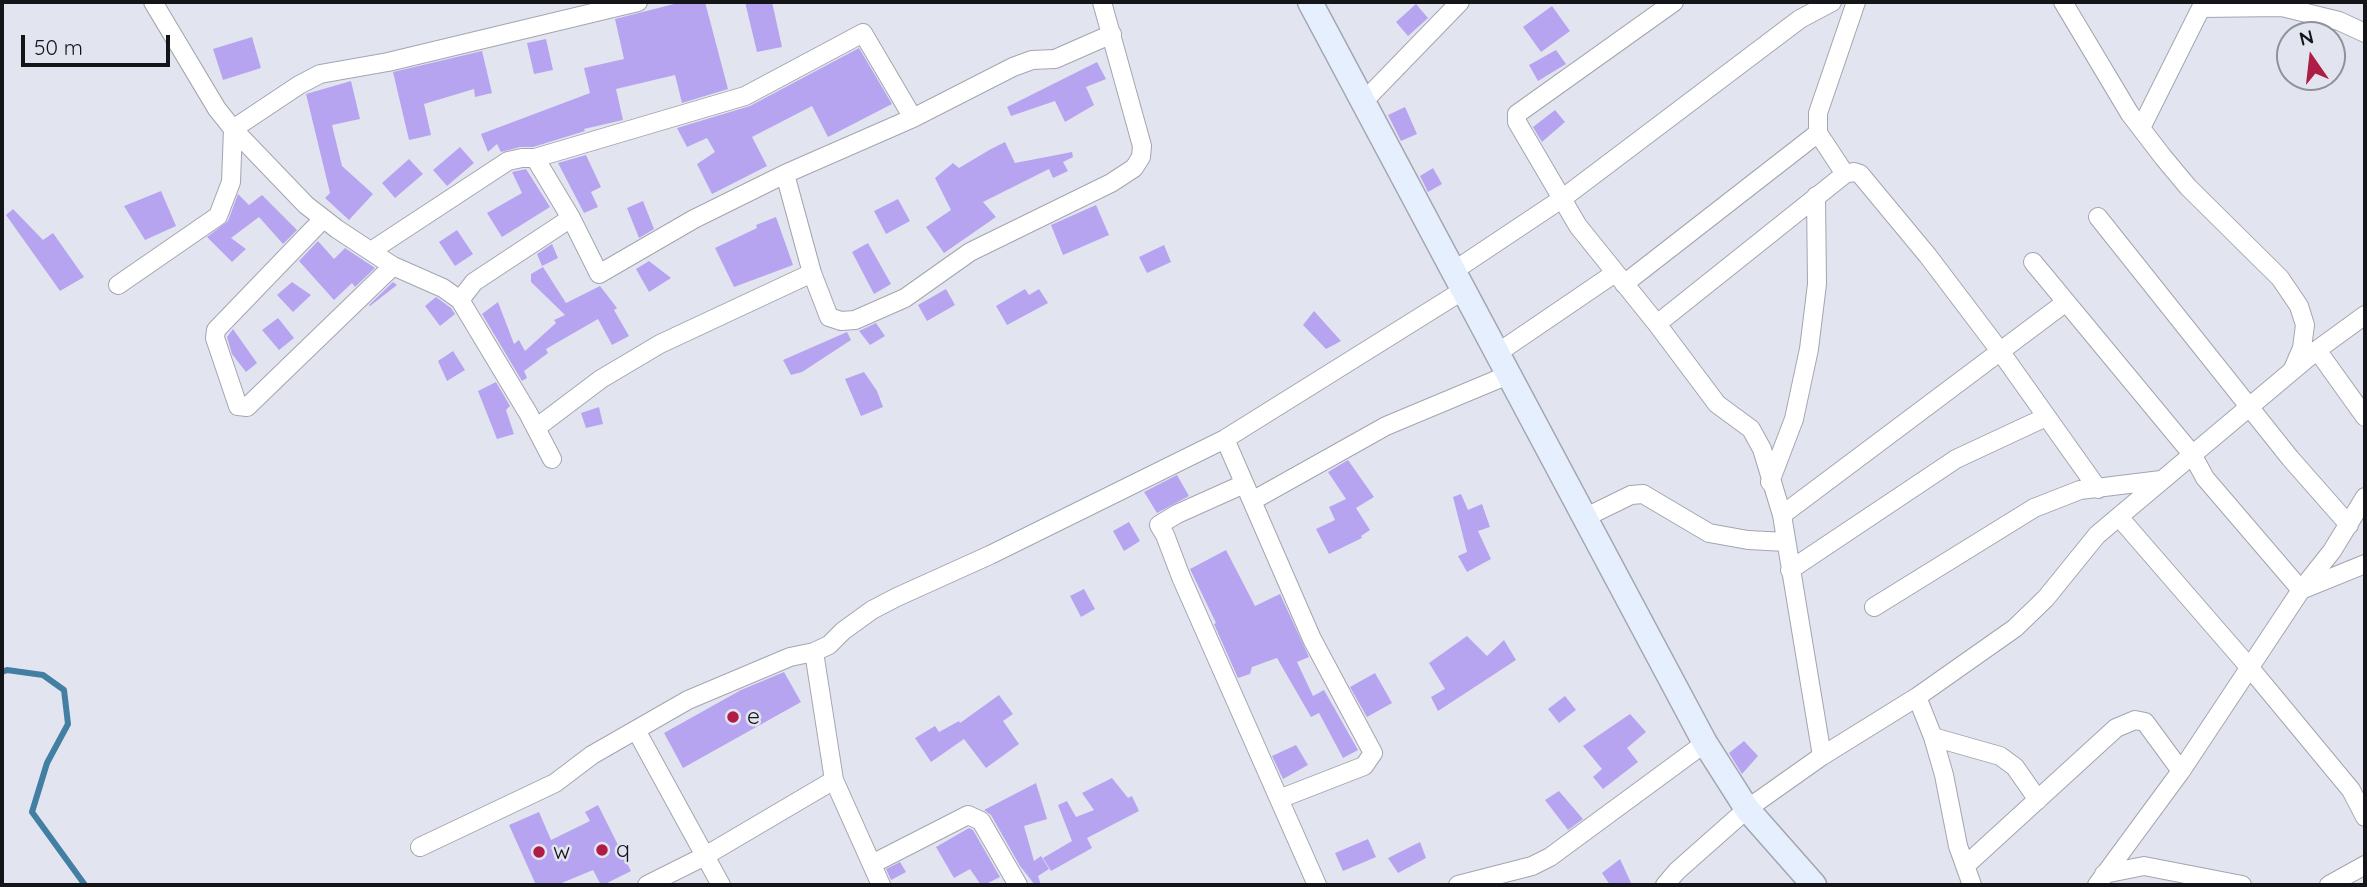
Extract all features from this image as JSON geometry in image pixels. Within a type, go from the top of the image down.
[{"type":"street","points":[[153,2],[217,109],[306,205],[393,266],[443,288],[460,300],[552,459]]},
{"type":"street","points":[[233,129],[320,74],[388,62],[638,2]]},
{"type":"street","points":[[785,174],[812,273],[829,317],[841,321],[855,320],[905,298],[970,252],[1111,183],[1134,168],[1141,157],[1142,146],[1102,2]]},
{"type":"street","points":[[1310,2],[1705,743],[1747,809],[1814,885]]},
{"type":"street","points":[[1363,102],[1460,2]]},
{"type":"street","points":[[420,848],[555,783],[592,755],[716,687],[790,657],[814,652],[830,645],[843,631],[872,610],[1225,439],[1457,281],[1738,64],[1800,19],[1832,2]]},
{"type":"street","points":[[1845,174],[1818,133],[1818,113],[1856,2]]},
{"type":"street","points":[[2063,2],[2141,128],[2188,187],[2280,278],[2299,306],[2305,325],[2302,348],[2292,372]]},
{"type":"street","points":[[1670,3],[1517,114],[1520,127],[1578,226],[1717,404],[1751,429],[1762,449],[1782,516],[1822,756]]},
{"type":"street","points":[[2141,128],[2201,8],[2282,7],[2339,21],[2365,33]]},
{"type":"street","points":[[371,251],[508,162],[534,158],[745,96],[863,33],[913,118]]},
{"type":"street","points":[[534,158],[571,218],[599,274],[694,219],[785,174],[913,118],[1013,67],[1032,60],[1055,59],[1112,34]]},
{"type":"street","points":[[118,285],[218,216],[231,183],[233,129]]},
{"type":"street","points":[[1317,885],[1165,535],[1158,525],[1177,514],[1248,493],[1502,365],[1818,133]]},
{"type":"street","points":[[1657,324],[1845,174],[1860,174],[1928,256],[2000,351],[2098,489]]},
{"type":"street","points":[[1770,482],[1794,419],[1806,367],[1817,284],[1816,196]]},
{"type":"street","points":[[2098,217],[2290,458],[2348,525]]},
{"type":"street","points":[[460,300],[474,282],[571,218]]},
{"type":"street","points":[[323,219],[216,330],[215,338],[238,407],[247,407],[393,266]]},
{"type":"street","points":[[2033,262],[2192,454],[2205,478],[2301,590]]},
{"type":"street","points":[[536,428],[601,379],[660,344],[812,273]]},
{"type":"street","points":[[1782,516],[2066,302]]},
{"type":"street","points":[[1665,885],[1677,871],[1747,809],[1822,756],[1917,698],[2015,628],[2046,598],[2097,535],[2317,350],[2365,315]]},
{"type":"street","points":[[2317,350],[2365,417]]},
{"type":"street","points":[[1790,570],[1956,459],[2046,417]]},
{"type":"street","points":[[1225,439],[1312,639],[1373,753],[1364,765],[1279,799]]},
{"type":"street","points":[[1874,607],[2034,508],[2080,490],[2161,480]]},
{"type":"street","points":[[1584,518],[1630,495],[1643,494],[1709,533],[1748,540],[1786,542]]},
{"type":"street","points":[[2101,880],[2181,771],[2301,590],[2332,551],[2365,496]]},
{"type":"street","points":[[2119,517],[2351,790],[2365,817]]},
{"type":"street","points":[[2301,590],[2365,564]]},
{"type":"street","points":[[814,652],[834,780],[881,885]]},
{"type":"street","points":[[1917,698],[1933,737],[1972,885]]},
{"type":"street","points":[[1965,866],[2116,728],[2135,720],[2145,722],[2181,771]]},
{"type":"street","points":[[636,730],[721,885]]},
{"type":"street","points":[[1933,737],[2000,756],[2015,767],[2038,800]]},
{"type":"street","points":[[1458,885],[1532,866],[1550,857],[1705,743]]},
{"type":"street","points":[[647,885],[705,856],[834,780]]},
{"type":"street","points":[[872,864],[968,815],[981,821],[1018,885]]},
{"type":"street","points":[[2329,885],[2365,865]]},
{"type":"street","points":[[2101,880],[2144,866],[2242,885]]},
{"type":"building","points":[[682,2],[705,2],[728,89],[682,103],[675,75],[616,89],[623,120],[584,129],[585,131],[533,147],[501,152],[497,144],[488,152],[481,134],[590,93],[584,68],[624,59],[615,19]]},
{"type":"building","points":[[745,2],[772,2],[782,47],[757,52]]},
{"type":"building","points":[[1416,4],[1428,18],[1408,36],[1396,22]]},
{"type":"building","points":[[1552,6],[1570,31],[1541,52],[1523,27]]},
{"type":"building","points":[[252,37],[261,68],[223,80],[213,49]]},
{"type":"building","points":[[546,39],[553,70],[534,74],[527,43]]},
{"type":"building","points":[[859,48],[892,104],[828,137],[812,106],[752,137],[767,166],[712,194],[697,164],[715,152],[707,138],[687,147],[677,128],[750,106]]},
{"type":"building","points":[[1556,50],[1566,64],[1538,81],[1529,65]]},
{"type":"building","points":[[482,51],[492,93],[475,97],[474,89],[424,104],[431,135],[409,140],[393,72]]},
{"type":"building","points":[[1097,62],[1106,79],[1086,87],[1094,105],[1065,122],[1055,101],[1011,116],[1007,107]]},
{"type":"building","points":[[351,81],[360,119],[332,125],[342,166],[373,194],[349,220],[325,198],[330,193],[306,94]]},
{"type":"building","points":[[1405,107],[1417,134],[1401,141],[1388,115]]},
{"type":"building","points":[[1555,110],[1565,122],[1542,142],[1533,127]]},
{"type":"building","points":[[1005,142],[1015,163],[1072,152],[1073,157],[1063,162],[1068,171],[1053,178],[1049,169],[983,202],[996,217],[944,253],[926,227],[951,210],[935,178],[953,163],[959,168]]},
{"type":"building","points":[[460,147],[474,163],[447,186],[433,170]]},
{"type":"building","points":[[586,155],[601,187],[591,192],[598,207],[584,213],[558,163]]},
{"type":"building","points":[[409,159],[423,174],[395,198],[382,183]]},
{"type":"building","points":[[1433,168],[1442,184],[1428,192],[1420,176]]},
{"type":"building","points":[[526,169],[550,207],[502,237],[487,213],[522,193],[512,172]]},
{"type":"building","points":[[161,191],[176,226],[145,240],[124,206]]},
{"type":"building","points":[[238,194],[249,205],[262,195],[297,230],[283,244],[259,217],[231,238],[246,249],[232,262],[207,237],[228,221]]},
{"type":"building","points":[[898,199],[910,221],[886,234],[874,211]]},
{"type":"building","points":[[643,201],[654,229],[639,238],[627,208]]},
{"type":"building","points":[[1096,205],[1109,235],[1063,255],[1051,225]]},
{"type":"building","points":[[13,209],[43,240],[53,233],[84,277],[60,291],[6,215]]},
{"type":"building","points":[[776,217],[793,265],[734,287],[715,248]]},
{"type":"building","points":[[457,230],[473,254],[455,266],[439,242]]},
{"type":"building","points":[[318,241],[334,259],[345,248],[375,268],[355,287],[352,283],[334,300],[299,261]]},
{"type":"building","points":[[868,243],[891,284],[874,294],[852,252]]},
{"type":"building","points":[[552,244],[558,258],[542,266],[537,254]]},
{"type":"building","points":[[1164,245],[1171,262],[1147,273],[1139,257]]},
{"type":"building","points":[[649,261],[671,278],[649,292],[636,269]]},
{"type":"building","points":[[543,267],[566,303],[600,286],[617,308],[614,310],[629,336],[612,345],[598,319],[546,349],[548,353],[524,371],[527,378],[522,381],[482,314],[498,302],[514,344],[519,340],[525,351],[556,323],[554,320],[565,315],[531,282],[531,274]]},
{"type":"building","points":[[292,282],[311,295],[293,312],[277,295]]},
{"type":"building","points":[[393,282],[397,285],[369,305]]},
{"type":"building","points":[[946,289],[955,305],[927,321],[918,305]]},
{"type":"building","points":[[1025,289],[1029,295],[1039,289],[1048,303],[1007,325],[996,306]]},
{"type":"building","points":[[436,297],[455,314],[440,326],[425,306]]},
{"type":"building","points":[[1314,311],[1341,341],[1326,349],[1303,325]]},
{"type":"building","points":[[278,318],[294,338],[279,350],[262,330]]},
{"type":"building","points":[[876,323],[885,336],[870,345],[859,331]]},
{"type":"building","points":[[233,329],[257,363],[246,372],[232,354],[227,337]]},
{"type":"building","points":[[847,332],[851,340],[802,372],[791,375],[783,360]]},
{"type":"building","points":[[453,351],[465,370],[447,381],[438,361]]},
{"type":"building","points":[[864,372],[877,391],[883,407],[861,416],[845,379]]},
{"type":"building","points":[[496,382],[510,406],[506,410],[514,434],[497,439],[478,391]]},
{"type":"building","points":[[599,407],[603,424],[586,428],[581,413]]},
{"type":"building","points":[[1348,460],[1374,497],[1356,508],[1370,530],[1361,536],[1362,538],[1329,554],[1316,529],[1335,520],[1329,507],[1346,499],[1328,472]]},
{"type":"building","points":[[1177,475],[1189,496],[1157,513],[1144,492]]},
{"type":"building","points":[[1461,494],[1468,510],[1482,504],[1490,527],[1478,531],[1491,559],[1467,572],[1458,556],[1467,552],[1453,497]]},
{"type":"building","points":[[1129,522],[1140,541],[1124,551],[1113,531]]},
{"type":"building","points":[[1226,550],[1255,606],[1280,594],[1309,657],[1297,662],[1313,696],[1324,690],[1358,750],[1343,758],[1319,713],[1311,717],[1277,658],[1252,667],[1250,674],[1238,678],[1190,569]]},
{"type":"building","points":[[1084,589],[1095,609],[1081,617],[1070,596]]},
{"type":"building","points":[[1467,636],[1487,656],[1504,640],[1516,660],[1438,711],[1431,697],[1445,689],[1429,663]]},
{"type":"building","name":"e","points":[[784,672],[801,702],[683,768],[664,733],[741,690]]},
{"type":"building","points":[[1375,673],[1392,703],[1367,717],[1350,687]]},
{"type":"building","points":[[999,695],[1013,714],[1003,721],[1019,744],[986,768],[964,739],[931,762],[915,738],[935,726],[939,732],[959,721],[960,723]]},
{"type":"building","points":[[1565,696],[1576,710],[1559,723],[1548,709]]},
{"type":"building","points":[[1630,714],[1646,732],[1627,748],[1638,762],[1603,789],[1593,777],[1602,769],[1583,746]]},
{"type":"building","points":[[1744,741],[1758,756],[1742,774],[1729,753]]},
{"type":"building","points":[[1296,745],[1308,765],[1283,779],[1272,756]]},
{"type":"building","points":[[1112,778],[1128,798],[1132,796],[1139,811],[1087,838],[1092,848],[1051,871],[1043,858],[1072,841],[1058,805],[1067,801],[1076,817],[1094,810],[1082,793]]},
{"type":"building","points":[[1036,783],[1047,819],[1024,826],[1034,861],[1041,856],[1049,869],[1038,876],[1041,885],[1035,885],[1020,866],[991,815],[984,810]]},
{"type":"building","points":[[1559,791],[1583,819],[1568,830],[1545,800]]},
{"type":"building","points":[[598,805],[631,871],[603,885],[593,870],[557,885],[536,885],[509,825],[539,812],[551,840],[590,821],[585,812]]},
{"type":"building","points":[[969,828],[973,830],[1000,877],[984,885],[981,885],[970,869],[954,878],[936,847]]},
{"type":"building","points":[[1368,839],[1376,857],[1343,871],[1335,853]]},
{"type":"building","points":[[1420,842],[1426,858],[1398,873],[1388,858]]},
{"type":"building","points":[[1620,859],[1632,885],[1610,885],[1602,873]]},
{"type":"building","points":[[900,862],[906,872],[891,880],[886,869]]},
{"type":"waterway","points":[[2,672],[7,670],[43,675],[64,690],[68,724],[47,763],[32,812],[85,885]]},
{"type":"place","name":"e","points":[[733,717]]},
{"type":"place","name":"q","points":[[602,850]]},
{"type":"place","name":"w","points":[[539,852]]}]
